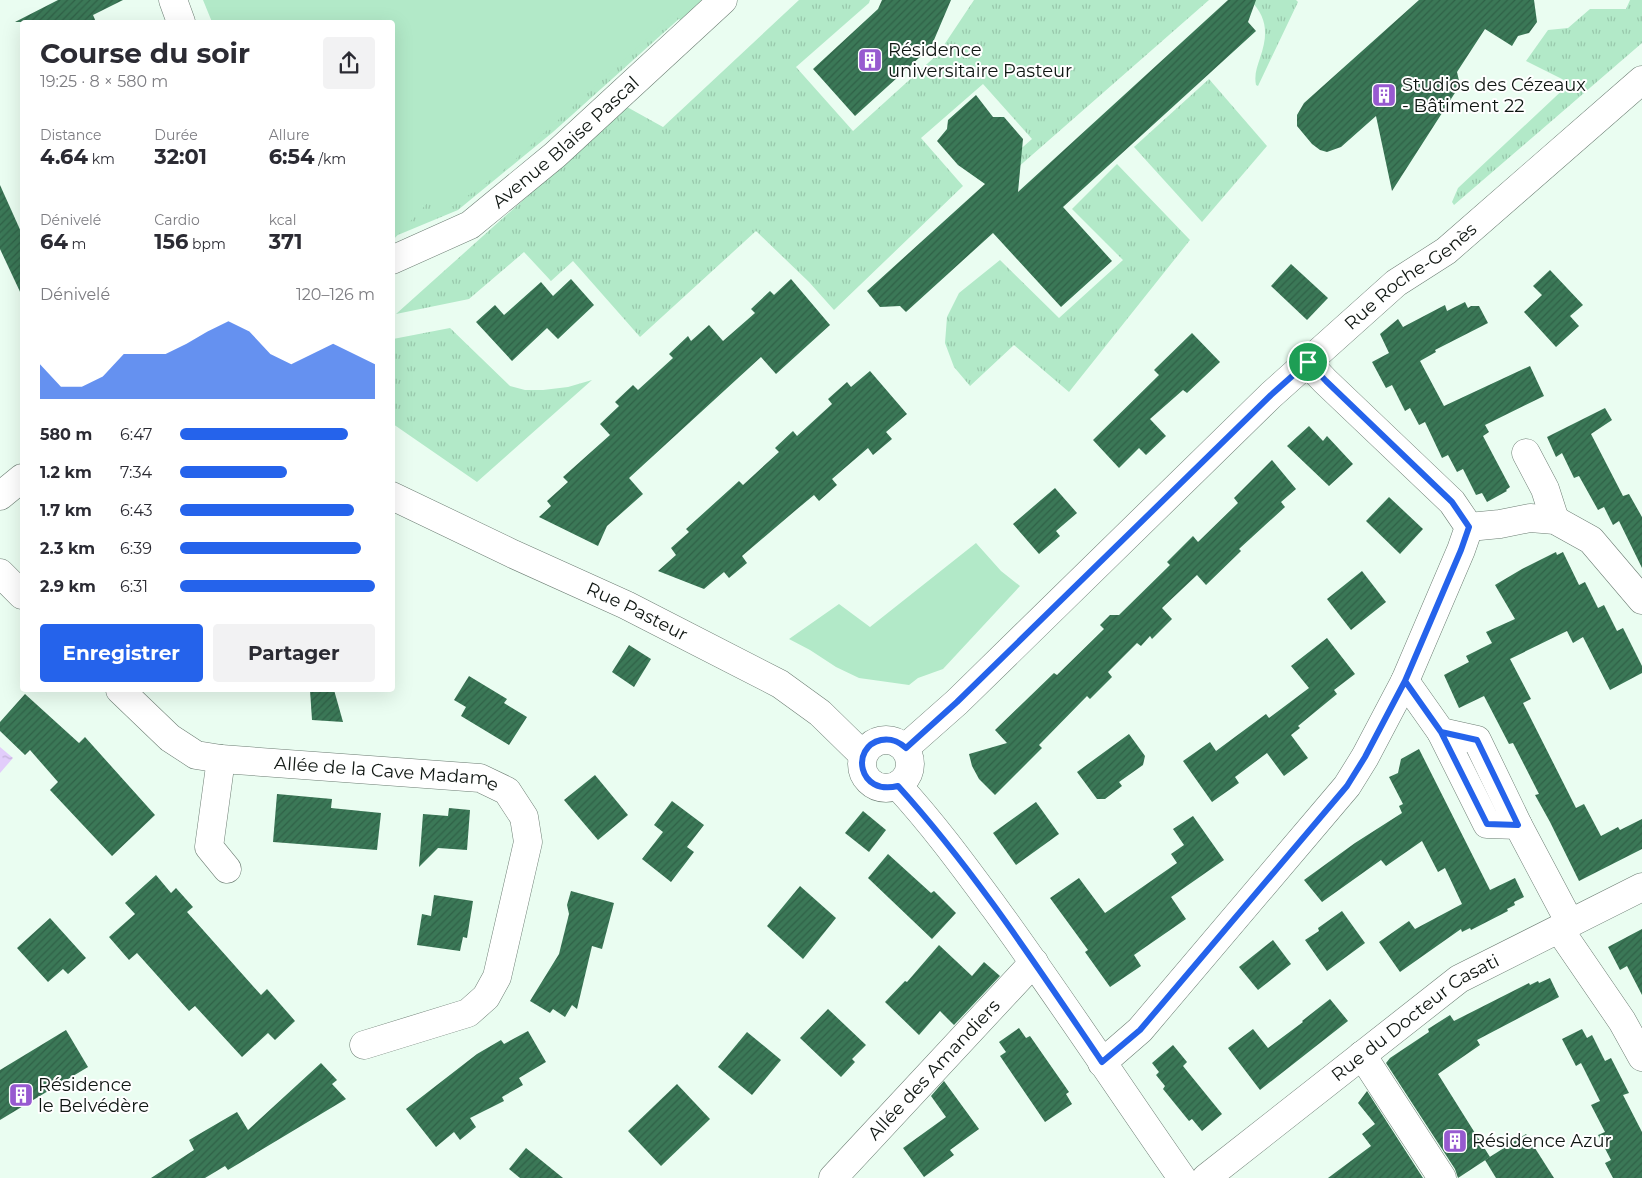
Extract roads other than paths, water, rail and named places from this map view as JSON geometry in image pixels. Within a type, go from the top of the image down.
[{"type":"street","points":[[173,0],[180,20]]},
{"type":"street","name":"Avenue Blaise Pascal","points":[[395,259],[470,225],[555,155],[723,0]]},
{"type":"street","name":"Rue Roche-Genès","points":[[906,748],[957,702],[1271,395],[1396,283],[1446,251],[1642,80]]},
{"type":"street","points":[[1308,362],[1452,502],[1469,527]]},
{"type":"street","points":[[1526,453],[1545,489],[1555,520]]},
{"type":"street","points":[[0,496],[20,480]]},
{"type":"street","name":"Rue Pasteur","points":[[395,497],[626,606],[780,684],[820,714],[863,756]]},
{"type":"street","points":[[1469,527],[1530,518],[1555,520],[1591,540],[1642,600]]},
{"type":"street","points":[[1102,1062],[1140,1030],[1347,786],[1365,757],[1405,681],[1469,527]]},
{"type":"street","points":[[0,573],[20,593]]},
{"type":"street","points":[[1405,681],[1441,732],[1487,824],[1518,825],[1565,926],[1642,1057]]},
{"type":"street","name":"Allée de la Cave Madame","points":[[122,692],[170,738],[196,756],[480,778],[507,791],[524,817],[528,842],[497,977],[486,997],[468,1013],[364,1045]]},
{"type":"street","points":[[886,739],[900,743],[906,748],[909,755],[910,769],[904,781],[898,786],[881,788],[867,779],[863,772],[863,756],[866,749],[872,744],[886,739]]},
{"type":"street","points":[[221,759],[210,847],[227,869]]},
{"type":"street","points":[[898,786],[944,839],[1034,962],[1182,1178]]},
{"type":"street","name":"Rue du Docteur Casati","points":[[1206,1178],[1459,979],[1642,887]]},
{"type":"street","name":"Allée des Amandiers","points":[[833,1178],[1034,962]]},
{"type":"street","points":[[1362,1056],[1442,1178]]},
{"type":"water","points":[[0,747],[13,758],[0,773]]},
{"type":"place","name":"Résidence universitaire Pasteur","points":[[870,60]]},
{"type":"place","name":"Studios des Cézeaux - Bâtiment 22","points":[[1384,95]]},
{"type":"place","name":"Résidence le Belvédère","points":[[21,1095]]},
{"type":"place","name":"Résidence Azur","points":[[1455,1141]]}]
